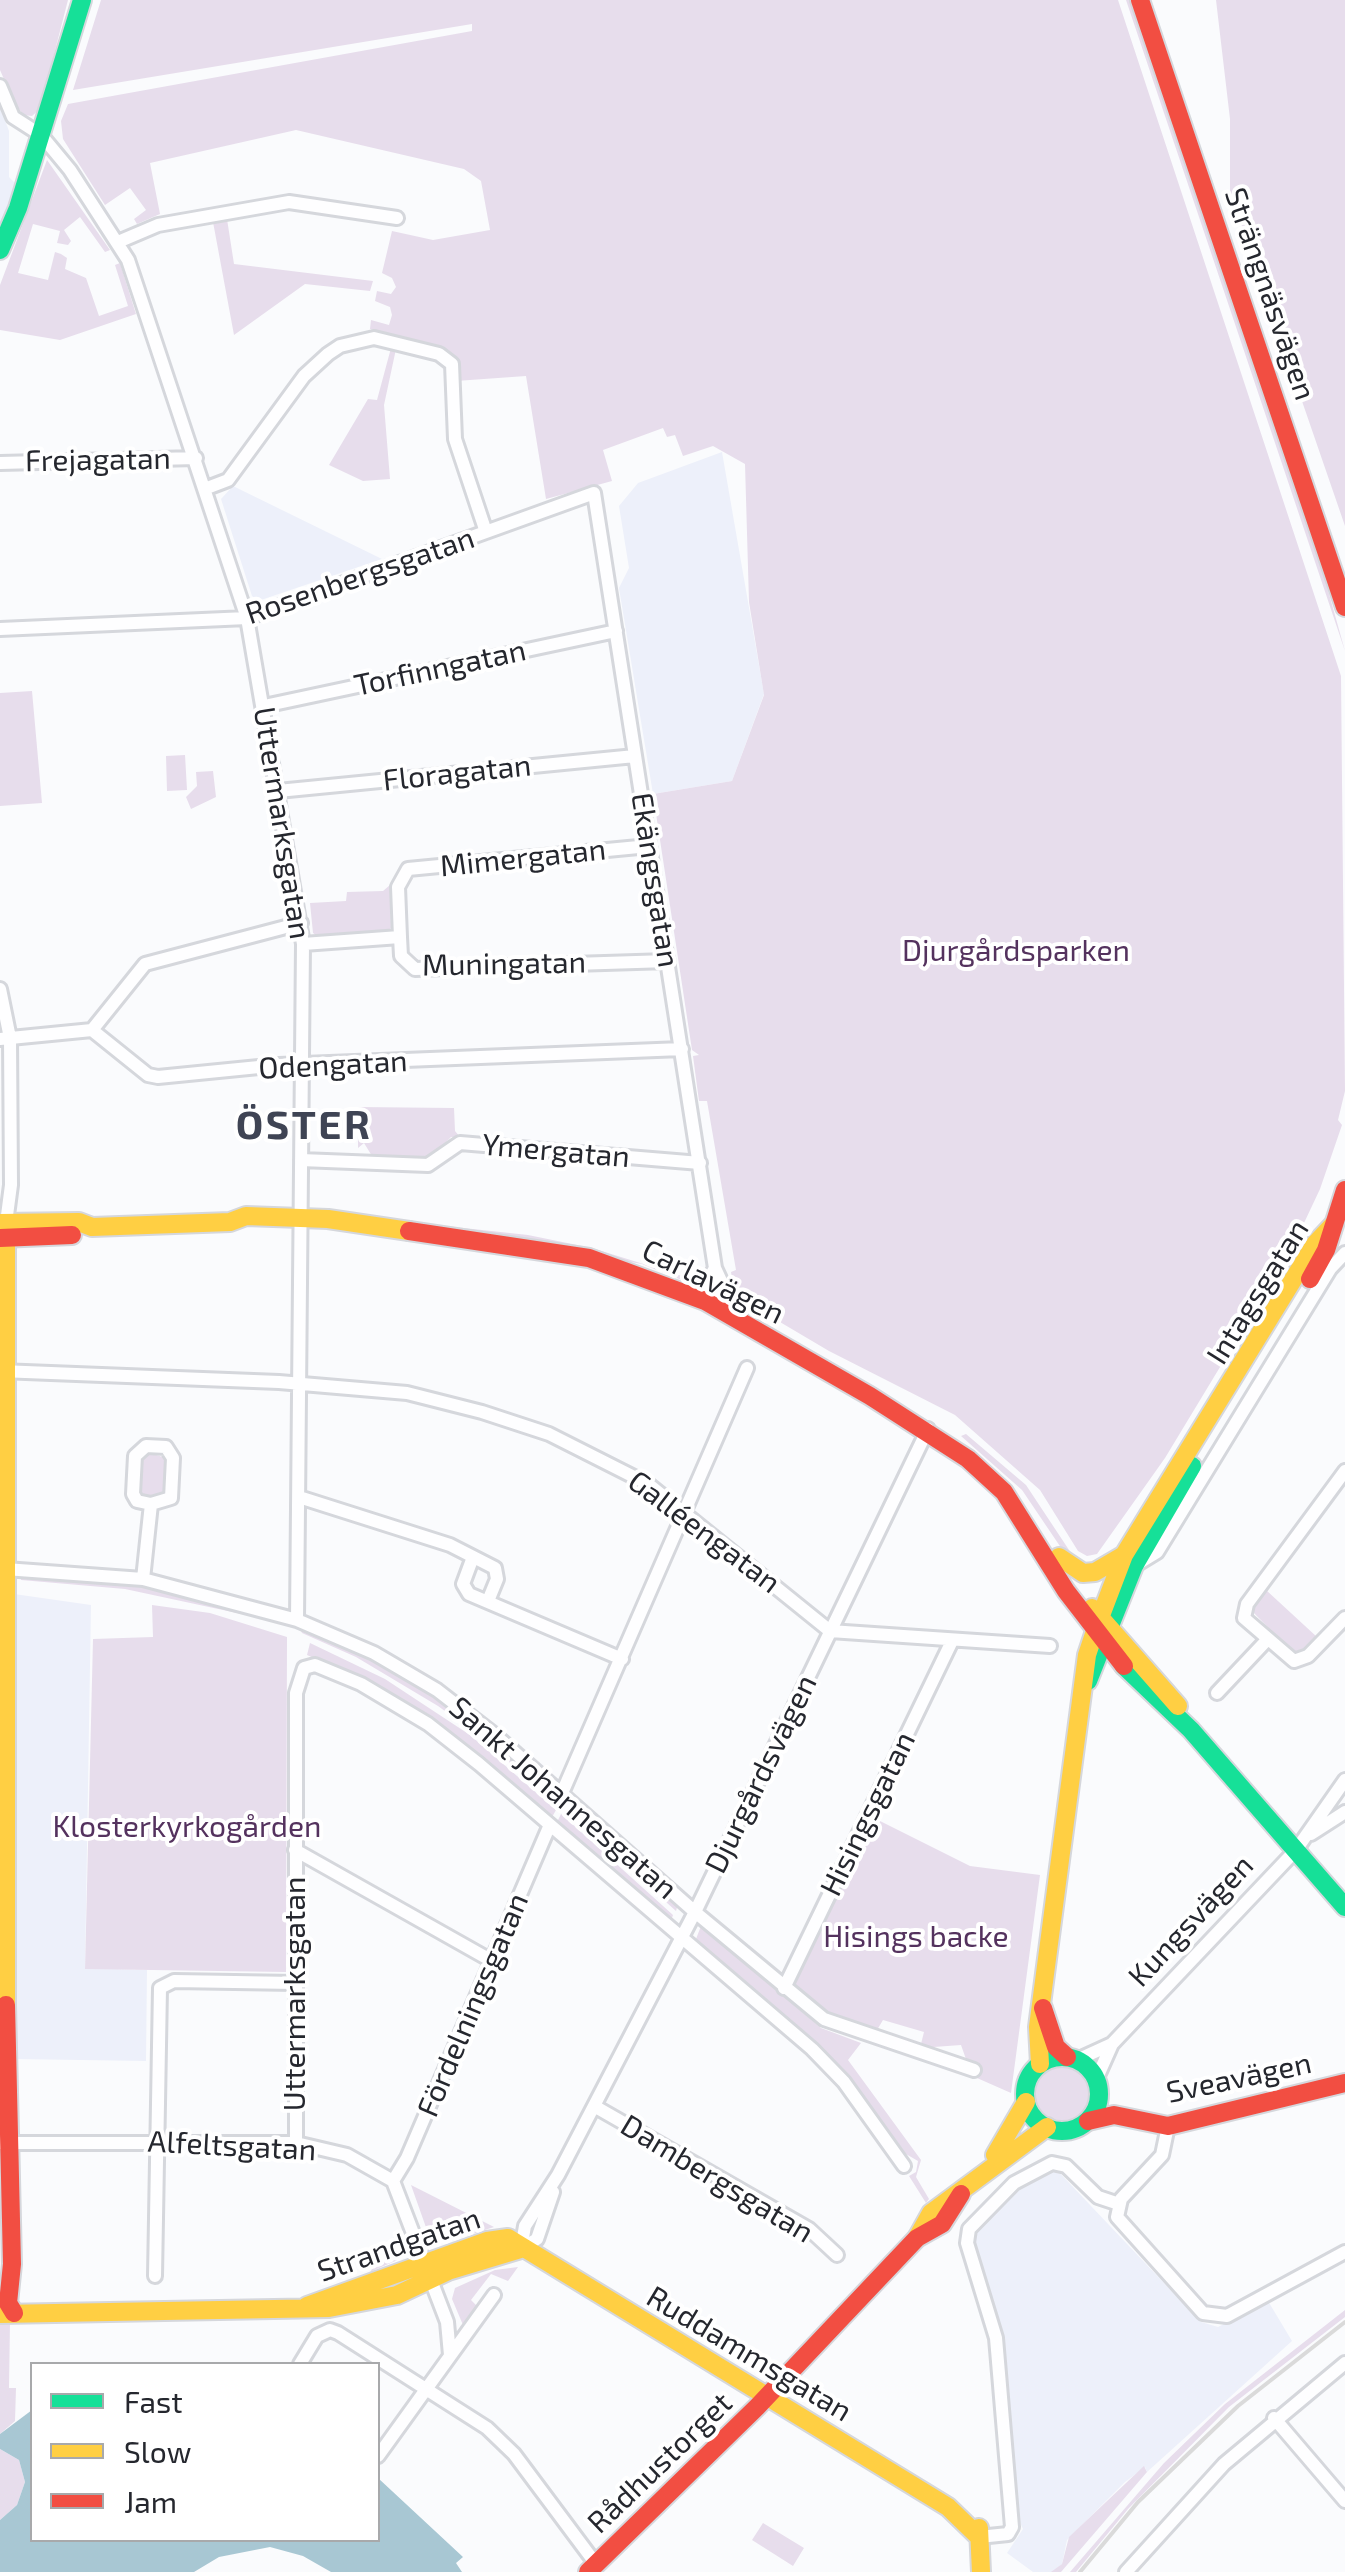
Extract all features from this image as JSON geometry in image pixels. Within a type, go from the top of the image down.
[{"type":"street","points":[[0,250],[82,0]]},
{"type":"street","name":"Strängnäsvägen","points":[[1140,0],[1345,607]]},
{"type":"street","name":"Uttermarksgatan","points":[[0,86],[14,117],[40,135],[118,242],[196,458],[247,618],[303,944],[297,1620]]},
{"type":"street","points":[[118,242],[158,226],[289,202],[396,218]]},
{"type":"street","points":[[206,488],[228,480],[304,376],[328,354],[340,346],[374,338],[439,354],[452,364],[455,439],[486,532]]},
{"type":"street","name":"Frejagatan","points":[[0,463],[196,458]]},
{"type":"street","name":"Rosenbergsgatan","points":[[0,629],[247,618],[594,493]]},
{"type":"street","name":"Ekängsgatan","points":[[594,493],[715,1268],[704,1286],[704,1301]]},
{"type":"street","name":"Torfinngatan","points":[[264,706],[616,632]]},
{"type":"street","name":"Floragatan","points":[[278,791],[636,756]]},
{"type":"street","name":"Mimergatan","points":[[400,936],[398,887],[408,869],[649,846]]},
{"type":"street","points":[[5,1038],[92,1030],[145,964],[301,923]]},
{"type":"street","name":"Muningatan","points":[[303,944],[400,936],[400,956],[415,968],[668,961]]},
{"type":"street","points":[[0,989],[11,1194],[3,1371],[4,2143],[12,2264],[20,2293],[7,2314]]},
{"type":"street","name":"Odengatan","points":[[92,1030],[148,1075],[158,1077],[301,1064],[682,1050]]},
{"type":"street","name":"Ymergatan","points":[[301,1160],[428,1165],[460,1143],[700,1164]]},
{"type":"street","points":[[1341,1228],[1345,1190]]},
{"type":"street","name":"Carlavägen","points":[[8,1231],[79,1222],[92,1227],[230,1222],[246,1216],[403,1232],[588,1258],[704,1301],[928,1429],[975,1450],[1031,1508],[1102,1630]]},
{"type":"street","name":"Intagsgatan","points":[[1040,2064],[1042,2003],[1086,1686],[1102,1630],[1129,1561],[1315,1244],[1341,1228]]},
{"type":"street","name":"Intagsgatan","points":[[1129,1561],[1157,1552],[1330,1268],[1345,1253]]},
{"type":"street","points":[[562,1794],[747,1368]]},
{"type":"street","name":"Galléengatan","points":[[3,1371],[298,1384],[407,1393],[550,1434],[648,1484],[830,1631]]},
{"type":"street","name":"Carlavägen","points":[[928,1429],[1004,1492],[1102,1630],[1174,1699],[1191,1730],[1345,1906]]},
{"type":"street","name":"Djurgårdsvägen","points":[[521,2250],[525,2226],[558,2175],[695,1912],[928,1429]]},
{"type":"street","points":[[146,1446],[166,1447],[173,1458],[171,1498],[151,1504],[137,1501],[133,1494],[135,1456],[146,1446]]},
{"type":"street","points":[[1345,1471],[1247,1604],[1244,1618],[1266,1642],[1288,1658],[1301,1661],[1345,1618]]},
{"type":"street","points":[[300,1497],[356,1512],[473,1557],[498,1572],[488,1601]]},
{"type":"street","points":[[143,1579],[151,1504]]},
{"type":"street","points":[[473,1557],[465,1590],[622,1659]]},
{"type":"street","points":[[1059,1557],[1083,1573],[1129,1561]]},
{"type":"street","name":"Sankt Johannesgatan","points":[[5,1569],[143,1579],[297,1620],[374,1653],[437,1690],[784,1988],[834,2024],[974,2070]]},
{"type":"street","points":[[830,1631],[1050,1646]]},
{"type":"street","name":"Hisingsgatan","points":[[784,1988],[952,1641]]},
{"type":"street","points":[[1217,1693],[1266,1642]]},
{"type":"street","name":"Uttermarksgatan","points":[[296,2143],[296,1693],[304,1668],[324,1666],[428,1724],[549,1826]]},
{"type":"street","name":"Kungsvägen","points":[[1098,2086],[1112,2044],[1296,1850],[1345,1780]]},
{"type":"street","name":"Kungsvägen","points":[[1308,1835],[1342,1816],[1324,1805]]},
{"type":"street","points":[[549,1826],[812,2049],[844,2082],[904,2166]]},
{"type":"street","name":"Fördelningsgatan","points":[[393,2181],[407,2158],[549,1826]]},
{"type":"street","points":[[295,1850],[492,1961]]},
{"type":"street","points":[[154,2276],[160,1988],[174,1981],[295,1983]]},
{"type":"street","name":"Intagsgatan","points":[[1042,2003],[1056,2047],[1072,2058]]},
{"type":"street","name":"Kungsvägen","points":[[1072,2058],[1112,2044]]},
{"type":"street","points":[[768,2396],[917,2238],[931,2213],[960,2194],[983,2171],[1014,2130],[1026,2102],[1028,2081],[1040,2064],[1072,2058],[1098,2086],[1088,2121],[1064,2131],[1047,2127],[1035,2118],[1026,2102]]},
{"type":"street","name":"Sveavägen","points":[[1088,2121],[1102,2115],[1145,2119],[1168,2126],[1345,2083]]},
{"type":"street","name":"Sveavägen","points":[[1098,2086],[1145,2119]]},
{"type":"street","name":"Dambergsgatan","points":[[594,2106],[809,2229],[837,2255]]},
{"type":"street","points":[[1168,2126],[1162,2155],[1119,2204],[1121,2226],[1210,2317],[1227,2316],[1345,2252]]},
{"type":"street","points":[[983,2171],[1047,2127]]},
{"type":"street","name":"Alfeltsgatan","points":[[4,2143],[296,2143],[347,2155],[393,2181]]},
{"type":"street","points":[[981,2572],[978,2537],[1008,2534],[1012,2527],[996,2338],[966,2243],[969,2229],[1020,2178],[1052,2163],[1066,2166],[1098,2198],[1119,2204]]},
{"type":"street","points":[[393,2181],[450,2332],[450,2355]]},
{"type":"street","name":"Strandgatan","points":[[7,2314],[330,2308],[379,2299],[429,2270],[521,2250]]},
{"type":"street","name":"Ruddammsgatan","points":[[521,2250],[948,2507],[978,2537]]},
{"type":"street","points":[[380,2453],[494,2295]]},
{"type":"street","points":[[301,2362],[316,2336],[330,2330],[426,2388],[501,2440],[592,2569]]},
{"type":"street","points":[[1126,2572],[1180,2508],[1274,2418],[1345,2363]]},
{"type":"street","name":"Rådhustorget","points":[[592,2569],[768,2396]]},
{"type":"street","points":[[1274,2418],[1345,2500]]},
{"type":"shaded area","points":[[0,107],[9,131],[9,177],[15,183],[0,230]]},
{"type":"shaded area","points":[[722,452],[764,694],[732,781],[653,794],[619,588],[629,568],[619,506],[638,483]]},
{"type":"shaded area","points":[[233,486],[382,559],[258,601],[252,596],[221,499]]},
{"type":"shaded area","points":[[14,1594],[91,1605],[85,1968],[147,1970],[146,2061],[15,2059]]},
{"type":"shaded area","points":[[1055,2168],[1201,2322],[1218,2327],[1268,2301],[1292,2341],[1147,2472],[1145,2467],[1125,2482],[1067,2540],[1062,2564],[1053,2572],[1033,2572],[1007,2553],[1023,2529],[1014,2510],[1007,2377],[972,2241],[978,2226],[1021,2184]]},
{"type":"green space","points":[[0,0],[68,0],[40,109],[32,116],[23,115],[0,70]]},
{"type":"green space","name":"Djurgårdsparken","points":[[101,0],[1118,0],[1341,676],[1345,1091],[1338,1120],[1342,1125],[1320,1189],[1296,1240],[1284,1243],[1280,1251],[1292,1248],[1165,1458],[1097,1554],[1087,1556],[1078,1551],[1040,1490],[955,1415],[829,1351],[741,1299],[733,1285],[731,1272],[736,1270],[707,1101],[699,1101],[693,1056],[699,1055],[692,1050],[653,794],[732,781],[764,695],[749,602],[745,464],[713,446],[683,456],[675,435],[667,437],[663,428],[603,450],[612,481],[546,499],[526,376],[456,381],[458,363],[445,349],[370,329],[371,320],[389,325],[392,315],[390,307],[375,301],[377,291],[391,294],[396,287],[392,278],[382,273],[392,231],[433,240],[490,230],[481,181],[464,169],[296,130],[150,163],[160,214],[137,224],[134,219],[146,210],[130,188],[105,205],[63,139],[61,121],[68,104],[472,31],[472,24],[73,90]]},
{"type":"green space","points":[[1126,0],[1132,0],[1312,533],[1345,651]]},
{"type":"green space","points":[[1216,0],[1345,0],[1345,526],[1230,192],[1230,119]]},
{"type":"green space","points":[[47,160],[110,250],[105,252],[80,217],[64,230],[71,241],[68,245],[57,243],[60,231],[33,224],[18,273],[48,280],[55,252],[61,254],[67,258],[65,269],[86,278],[99,316],[128,306],[115,265],[120,263],[136,314],[60,340],[0,330],[0,285]]},
{"type":"green space","points":[[227,219],[234,264],[373,281],[370,291],[305,284],[234,335],[213,222]]},
{"type":"green space","points":[[391,348],[396,349],[384,405],[390,479],[363,481],[329,465],[368,399],[377,400]]},
{"type":"green space","points":[[32,691],[42,803],[0,806],[0,693]]},
{"type":"green space","points":[[185,755],[187,790],[167,791],[166,756]]},
{"type":"green space","points":[[213,771],[216,797],[191,809],[186,797],[197,786],[196,772]]},
{"type":"green space","points":[[390,885],[391,928],[387,934],[320,938],[313,933],[310,903],[346,901],[347,892],[383,891]]},
{"type":"green space","points":[[358,1107],[454,1108],[455,1131],[460,1137],[451,1137],[434,1155],[422,1158],[372,1156],[364,1143],[358,1148]]},
{"type":"green space","points":[[390,1220],[528,1235],[592,1248],[698,1281],[689,1283],[642,1264]]},
{"type":"green space","points":[[966,1434],[1026,1485],[1073,1556],[1072,1564],[1022,1490],[961,1436]]},
{"type":"green space","points":[[147,1452],[169,1459],[168,1493],[157,1498],[140,1496],[137,1490],[140,1456]]},
{"type":"green space","points":[[21,1574],[149,1584],[293,1625],[125,1589],[21,1580]]},
{"type":"green space","points":[[1266,1590],[1317,1637],[1305,1652],[1296,1656],[1251,1610]]},
{"type":"green space","name":"Klosterkyrkogården","points":[[152,1605],[210,1613],[287,1637],[286,1972],[85,1969],[93,1639],[153,1637]]},
{"type":"green space","points":[[299,1627],[352,1649],[440,1701],[560,1801],[557,1805],[483,1739],[438,1706],[356,1657],[302,1633]]},
{"type":"green space","points":[[310,1643],[385,1679],[470,1735],[556,1810],[551,1819],[366,1681],[307,1655]]},
{"type":"green space","points":[[565,1804],[678,1904],[676,1911],[562,1809]]},
{"type":"green space","points":[[561,1814],[673,1915],[669,1927],[556,1824]]},
{"type":"green space","name":"Hisings backe","points":[[874,1818],[970,1866],[1040,1875],[1011,2093],[977,2078],[980,2070],[967,2062],[961,2045],[920,2048],[924,2032],[883,2020],[877,2030],[832,2016],[793,1987]]},
{"type":"green space","points":[[701,1926],[821,2028],[861,2043],[848,2060],[921,2160],[916,2177],[929,2199],[926,2203],[909,2176],[916,2172],[918,2161],[899,2150],[869,2105],[813,2044],[702,1948],[696,1939]]},
{"type":"green space","points":[[1062,2065],[1083,2074],[1092,2095],[1083,2116],[1062,2125],[1041,2116],[1032,2095],[1041,2074]]},
{"type":"green space","points":[[411,2185],[494,2227],[448,2242],[436,2241],[428,2233]]},
{"type":"green space","points":[[399,2229],[405,2246],[402,2258],[370,2272]]},
{"type":"green space","points":[[518,2267],[508,2281],[491,2274],[471,2300],[477,2306],[463,2325],[452,2299],[455,2288],[495,2270]]},
{"type":"green space","points":[[1345,2310],[1345,2317],[1229,2407],[1128,2509],[1076,2572],[1070,2572],[1164,2463],[1225,2404]]},
{"type":"green space","points":[[10,2322],[9,2388],[16,2388],[15,2421],[0,2434],[0,2323]]},
{"type":"green space","points":[[0,2449],[19,2460],[25,2482],[17,2505],[0,2520]]},
{"type":"green space","points":[[1144,2466],[1147,2472],[1061,2572],[1051,2572],[1062,2564],[1069,2537]]},
{"type":"green space","points":[[763,2523],[804,2548],[793,2566],[752,2540]]},
{"type":"water","points":[[30,2412],[30,2542],[380,2542],[380,2480],[463,2557],[456,2563],[462,2572],[331,2572],[303,2556],[270,2547],[219,2557],[194,2572],[0,2572],[0,2520],[17,2505],[25,2482],[19,2460],[0,2449],[0,2434]]},
{"type":"railway","points":[[1080,2572],[1138,2502],[1238,2406],[1345,2322]]},
{"type":"traffic: fast","points":[[0,250],[18,208],[82,0]]},
{"type":"traffic: fast","points":[[1088,1681],[1134,1566],[1192,1466]]},
{"type":"traffic: fast","points":[[1124,1666],[1191,1730],[1345,1907]]},
{"type":"traffic: fast","points":[[1062,2057],[1088,2068],[1099,2094],[1088,2120],[1062,2131],[1036,2120],[1025,2094],[1036,2068],[1062,2057]]},
{"type":"traffic: slow","points":[[0,1223],[79,1222],[92,1227],[230,1222],[246,1216],[328,1219],[409,1231]]},
{"type":"traffic: slow","points":[[1040,2064],[1038,2027],[1087,1655],[1095,1631],[1124,1555],[1315,1244],[1333,1225]]},
{"type":"traffic: slow","points":[[6,1226],[6,2005]]},
{"type":"traffic: slow","points":[[1059,1557],[1083,1573],[1095,1572],[1124,1555]]},
{"type":"traffic: slow","points":[[1092,1608],[1178,1706]]},
{"type":"traffic: slow","points":[[995,2155],[1026,2102]]},
{"type":"traffic: slow","points":[[917,2238],[931,2213],[1047,2127]]},
{"type":"traffic: slow","points":[[307,2306],[487,2241],[508,2238],[948,2507],[979,2537]]},
{"type":"traffic: slow","points":[[0,2314],[329,2308],[397,2295],[448,2271],[521,2249]]},
{"type":"traffic: slow","points":[[979,2528],[981,2572]]},
{"type":"traffic: jam","points":[[1140,0],[1345,607]]},
{"type":"traffic: jam","points":[[1310,1279],[1326,1250],[1345,1190]]},
{"type":"traffic: jam","points":[[409,1231],[589,1258],[705,1301],[870,1396],[968,1459],[1004,1492],[1066,1591],[1124,1666]]},
{"type":"traffic: jam","points":[[0,1238],[72,1235]]},
{"type":"traffic: jam","points":[[6,2005],[12,2264],[8,2303],[14,2313]]},
{"type":"traffic: jam","points":[[1043,2008],[1056,2047],[1067,2057]]},
{"type":"traffic: jam","points":[[1088,2121],[1114,2115],[1168,2126],[1345,2083]]},
{"type":"traffic: jam","points":[[588,2572],[757,2407],[917,2238],[942,2224],[961,2194]]},
{"type":"district","name":"ÖSTER","points":[[304,1126]]}]
